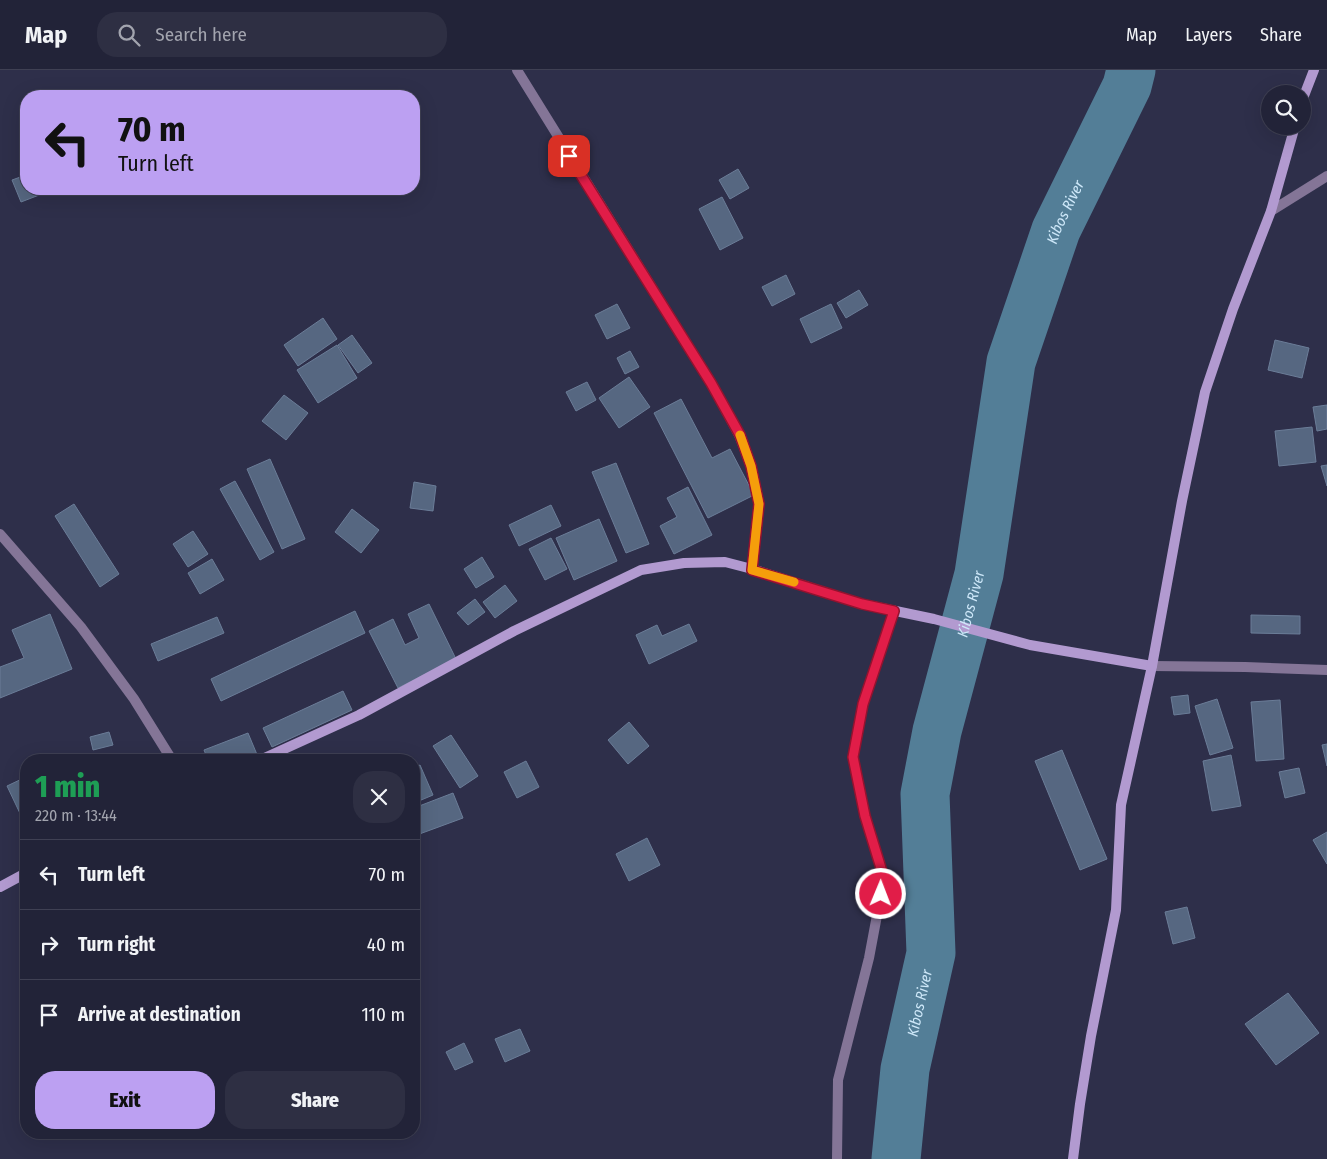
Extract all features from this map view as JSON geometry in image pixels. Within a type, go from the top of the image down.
[{"type":"main road","points":[[1308,85],[1314,70]]},
{"type":"main road","points":[[1073,1159],[1090,1036],[1116,910],[1121,804],[1152,666],[1182,501],[1205,392],[1233,310],[1271,212],[1292,135]]},
{"type":"main road","points":[[273,754],[359,715],[514,631],[641,570],[684,563],[725,562],[862,604],[934,619],[1030,645],[1152,666]]},
{"type":"main road","points":[[0,887],[20,876]]},
{"type":"street","points":[[517,70],[711,383],[740,435],[751,466],[759,504],[752,570]]},
{"type":"street","points":[[1271,212],[1327,176]]},
{"type":"street","points":[[0,534],[81,627],[134,699],[168,754]]},
{"type":"street","points":[[836,1159],[838,1080],[869,958],[884,878],[865,816],[853,757],[863,704],[894,611]]},
{"type":"street","points":[[1152,666],[1327,670]]},
{"type":"building","points":[[738,169],[749,188],[730,199],[719,180]]},
{"type":"building","points":[[20,177],[20,195],[39,195],[21,202],[12,180]]},
{"type":"building","points":[[722,197],[743,238],[720,250],[699,209]]},
{"type":"building","points":[[786,275],[795,294],[772,306],[762,287]]},
{"type":"building","points":[[859,290],[868,305],[846,318],[837,303]]},
{"type":"building","points":[[617,304],[630,328],[607,339],[595,315]]},
{"type":"building","points":[[831,304],[842,328],[811,343],[800,319]]},
{"type":"building","points":[[323,318],[337,339],[298,366],[284,345]]},
{"type":"building","points":[[352,335],[372,363],[358,373],[338,345]]},
{"type":"building","points":[[1275,340],[1309,348],[1302,378],[1268,370]]},
{"type":"building","points":[[337,345],[357,378],[318,403],[297,370]]},
{"type":"building","points":[[630,351],[639,367],[625,374],[617,358]]},
{"type":"building","points":[[629,377],[650,407],[619,428],[599,398]]},
{"type":"building","points":[[587,382],[596,400],[576,411],[566,392]]},
{"type":"building","points":[[284,395],[308,413],[286,440],[262,421]]},
{"type":"building","points":[[681,399],[712,458],[730,449],[754,495],[708,518],[654,413]]},
{"type":"building","points":[[1327,405],[1327,429],[1317,431],[1313,407]]},
{"type":"building","points":[[1312,427],[1316,462],[1279,466],[1275,431]]},
{"type":"building","points":[[270,459],[305,539],[282,549],[247,469]]},
{"type":"building","points":[[616,463],[649,544],[626,553],[592,472]]},
{"type":"building","points":[[1327,465],[1327,486],[1321,466]]},
{"type":"building","points":[[235,481],[274,552],[260,560],[220,489]]},
{"type":"building","points":[[414,482],[436,486],[433,511],[410,508]]},
{"type":"building","points":[[688,487],[712,535],[674,554],[660,526],[677,517],[667,498]]},
{"type":"building","points":[[74,504],[119,574],[100,587],[55,516]]},
{"type":"building","points":[[551,505],[561,526],[519,546],[509,525]]},
{"type":"building","points":[[352,509],[379,530],[361,553],[335,532]]},
{"type":"building","points":[[599,519],[617,561],[574,580],[556,538]]},
{"type":"building","points":[[193,531],[208,554],[188,567],[173,544]]},
{"type":"building","points":[[551,538],[567,569],[545,580],[529,549]]},
{"type":"building","points":[[482,557],[494,577],[476,588],[464,569]]},
{"type":"building","points":[[212,559],[224,580],[200,594],[188,573]]},
{"type":"building","points":[[505,585],[517,601],[495,618],[483,602]]},
{"type":"building","points":[[475,599],[485,612],[468,625],[457,613]]},
{"type":"building","points":[[429,604],[456,659],[398,688],[369,631],[393,619],[405,645],[419,638],[408,614]]},
{"type":"building","points":[[355,611],[365,633],[221,701],[211,679]]},
{"type":"building","points":[[50,614],[72,669],[0,698],[0,667],[24,658],[12,630]]},
{"type":"building","points":[[1251,615],[1300,616],[1300,634],[1251,633]]},
{"type":"building","points":[[217,617],[224,633],[158,661],[151,644]]},
{"type":"building","points":[[689,624],[697,641],[649,664],[636,635],[657,625],[662,636]]},
{"type":"building","points":[[343,691],[352,710],[272,747],[263,728]]},
{"type":"building","points":[[1188,695],[1190,713],[1174,715],[1171,697]]},
{"type":"building","points":[[1217,699],[1233,748],[1210,755],[1195,706]]},
{"type":"building","points":[[1280,700],[1284,759],[1256,761],[1251,702]]},
{"type":"building","points":[[629,722],[649,746],[628,764],[608,740]]},
{"type":"building","points":[[109,732],[113,745],[93,750],[90,737]]},
{"type":"building","points":[[248,733],[257,754],[206,754],[204,750]]},
{"type":"building","points":[[451,735],[478,776],[460,788],[433,746]]},
{"type":"building","points":[[1327,744],[1327,766],[1322,745]]},
{"type":"building","points":[[1062,750],[1107,859],[1080,870],[1035,761]]},
{"type":"building","points":[[1231,755],[1241,806],[1212,811],[1203,761]]},
{"type":"building","points":[[526,761],[539,787],[517,798],[504,772]]},
{"type":"building","points":[[420,765],[433,795],[420,800]]},
{"type":"building","points":[[1299,768],[1305,793],[1285,798],[1279,772]]},
{"type":"building","points":[[20,780],[20,813],[7,786]]},
{"type":"building","points":[[453,793],[463,818],[420,834],[420,806]]},
{"type":"building","points":[[1327,832],[1327,864],[1313,840]]},
{"type":"building","points":[[647,838],[660,865],[629,881],[616,854]]},
{"type":"building","points":[[1187,907],[1195,938],[1173,944],[1165,912]]},
{"type":"building","points":[[1288,993],[1319,1033],[1276,1065],[1245,1024]]},
{"type":"building","points":[[520,1029],[530,1051],[505,1062],[495,1039]]},
{"type":"building","points":[[464,1043],[473,1062],[455,1070],[446,1052]]},
{"type":"waterway","name":"Kibos River","points":[[896,1159],[905,1069],[931,953],[925,794],[937,731],[979,574],[1011,362],[1056,230],[1127,86],[1131,70]]},
{"type":"slow traffic","points":[[740,435],[751,466],[759,504],[752,570],[794,582]]},
{"type":"route","points":[[569,156],[711,383],[740,435],[751,466],[759,504],[752,570],[862,604],[894,611],[863,704],[853,757],[865,816],[884,878],[881,894]]}]
